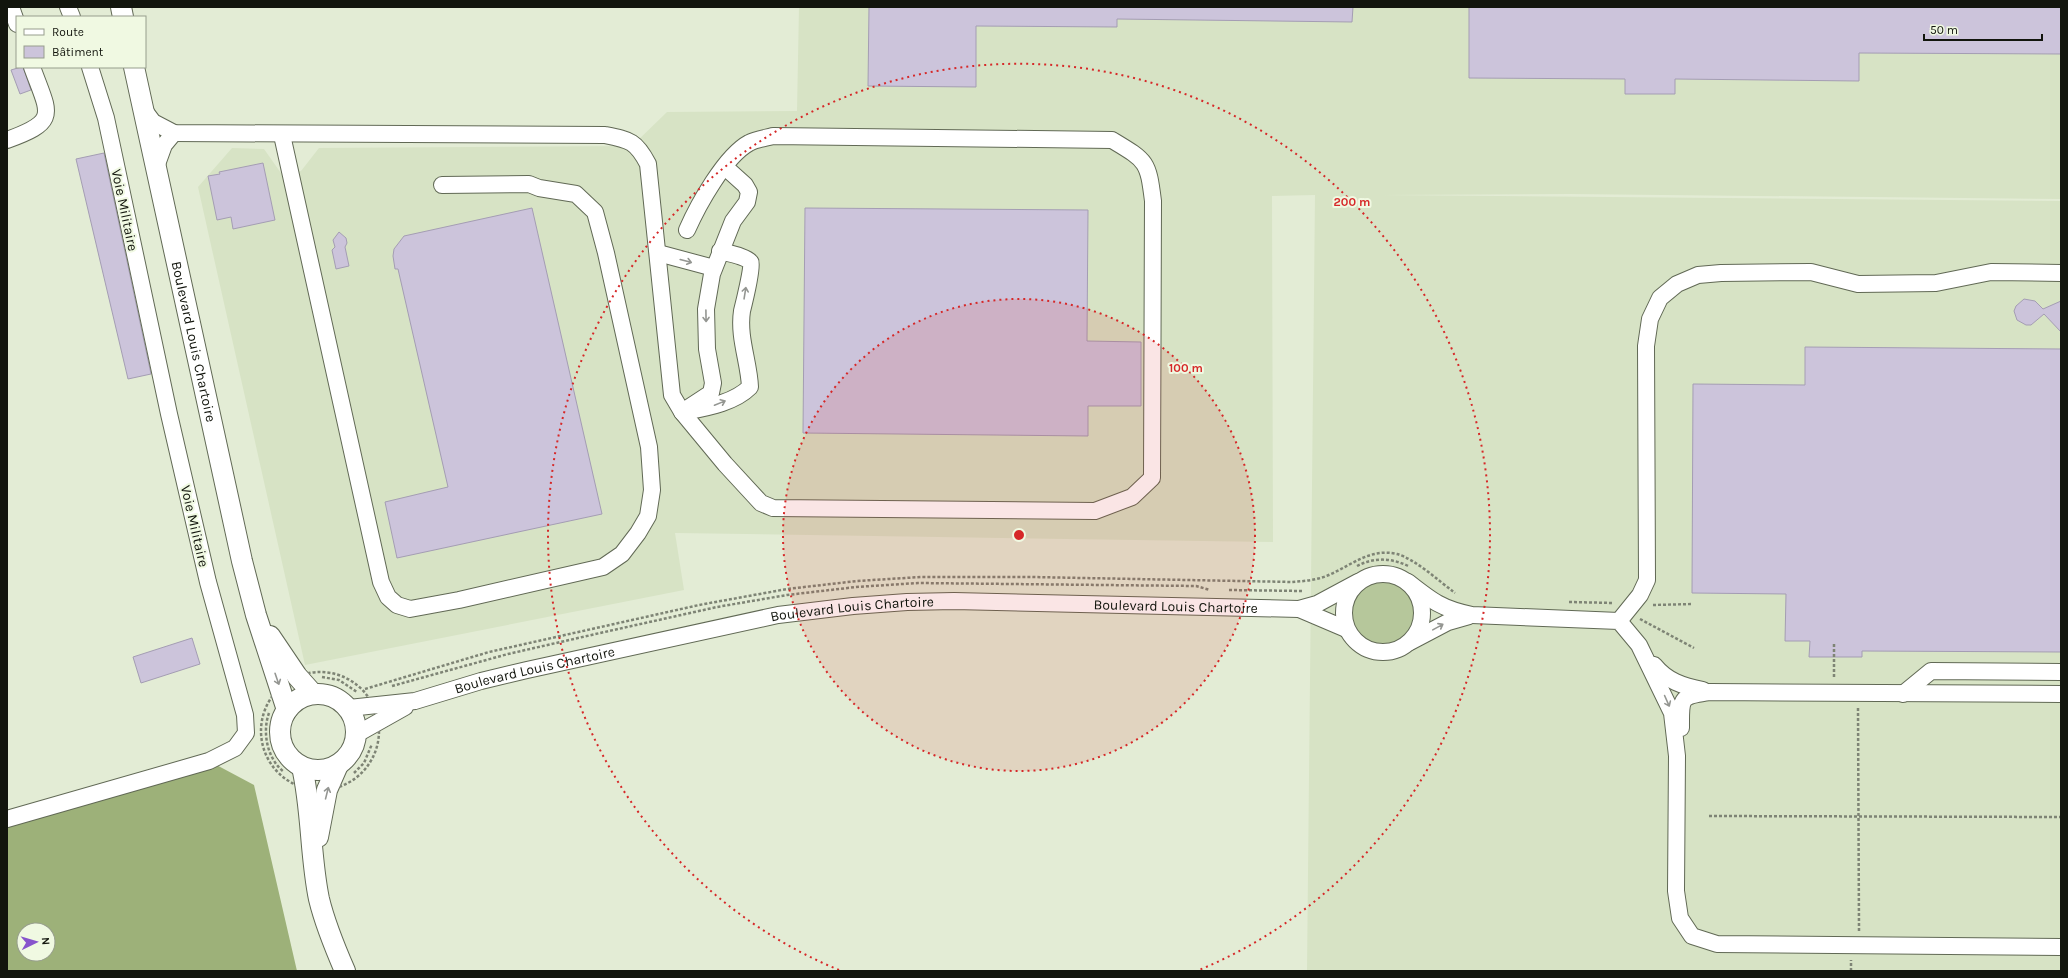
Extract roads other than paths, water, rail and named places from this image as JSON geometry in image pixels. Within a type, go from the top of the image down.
[{"type":"main road","name":"Boulevard Louis Chartoire","points":[[134,68],[256,616],[279,700]]},
{"type":"main road","name":"Boulevard Louis Chartoire","points":[[256,616],[304,683]]},
{"type":"main road","points":[[305,780],[320,770],[338,765],[348,757],[354,746],[357,734],[353,716],[348,708],[333,696],[304,683],[303,696],[294,702],[279,700],[281,742],[305,780],[319,899],[330,935],[345,971]]},
{"type":"main road","points":[[314,858],[328,787],[338,765]]},
{"type":"street","points":[[11,7],[16,21]]},
{"type":"street","points":[[7,140],[32,131],[42,123],[46,116],[44,101],[32,68]]},
{"type":"street","name":"Voie Militaire","points":[[7,819],[209,761],[235,748],[246,733],[245,715],[208,582],[168,414],[106,118],[90,68]]},
{"type":"street","points":[[144,110],[152,122],[174,133],[282,135],[605,135],[628,139],[641,151],[648,164],[672,395],[682,412],[725,464],[761,503],[773,508],[1095,511],[1132,497],[1152,478],[1153,201],[1150,173],[1140,156],[1112,140],[773,136],[750,142],[725,167],[697,206],[687,230]]},
{"type":"street","points":[[156,167],[164,145],[174,133]]},
{"type":"street","points":[[282,135],[381,582],[388,597],[397,605],[410,609],[459,600],[603,567],[622,554],[638,534],[648,516],[652,490],[649,447],[606,253],[595,212],[576,194],[539,188],[529,184],[442,185]]},
{"type":"street","points":[[682,412],[711,393],[713,383],[707,349],[706,309],[714,268],[720,251],[733,221],[747,202],[749,192],[745,185],[725,167]]},
{"type":"street","points":[[682,412],[712,406],[738,396],[750,387],[743,352],[742,313],[746,285],[752,269],[752,264],[749,260],[720,251]]},
{"type":"street","points":[[658,253],[714,268]]},
{"type":"street","points":[[1619,621],[1640,595],[1647,580],[1646,346],[1650,319],[1660,298],[1677,284],[1698,275],[1721,273],[1811,272],[1858,284],[1874,284],[1936,283],[1991,272],[2061,272]]},
{"type":"street","points":[[1299,609],[1317,604],[1370,575],[1383,573],[1397,576],[1408,582],[1434,603],[1444,608],[1472,615],[1619,621],[1630,632],[1644,654],[1672,713],[1677,756]]},
{"type":"street","points":[[1358,582],[1349,592],[1344,603],[1343,616],[1346,629],[1353,640],[1374,652],[1397,650],[1448,622],[1472,615]]},
{"type":"street","points":[[1407,644],[1418,630],[1422,614],[1421,602],[1416,591],[1408,582]]},
{"type":"street","name":"Boulevard Louis Chartoire","points":[[357,734],[374,714],[481,681],[620,648],[778,615],[853,606],[907,602],[954,601],[1299,609]]},
{"type":"street","points":[[1299,609],[1346,629]]},
{"type":"street","points":[[1644,654],[1666,678],[1676,684],[1710,692]]},
{"type":"street","points":[[1903,694],[1931,671],[2061,672]]},
{"type":"street","points":[[2061,694],[1710,692],[1687,696],[1683,700],[1677,756],[1676,891],[1680,918],[1692,936],[1717,944],[2061,946]]},
{"type":"street","points":[[348,708],[374,714]]}]
